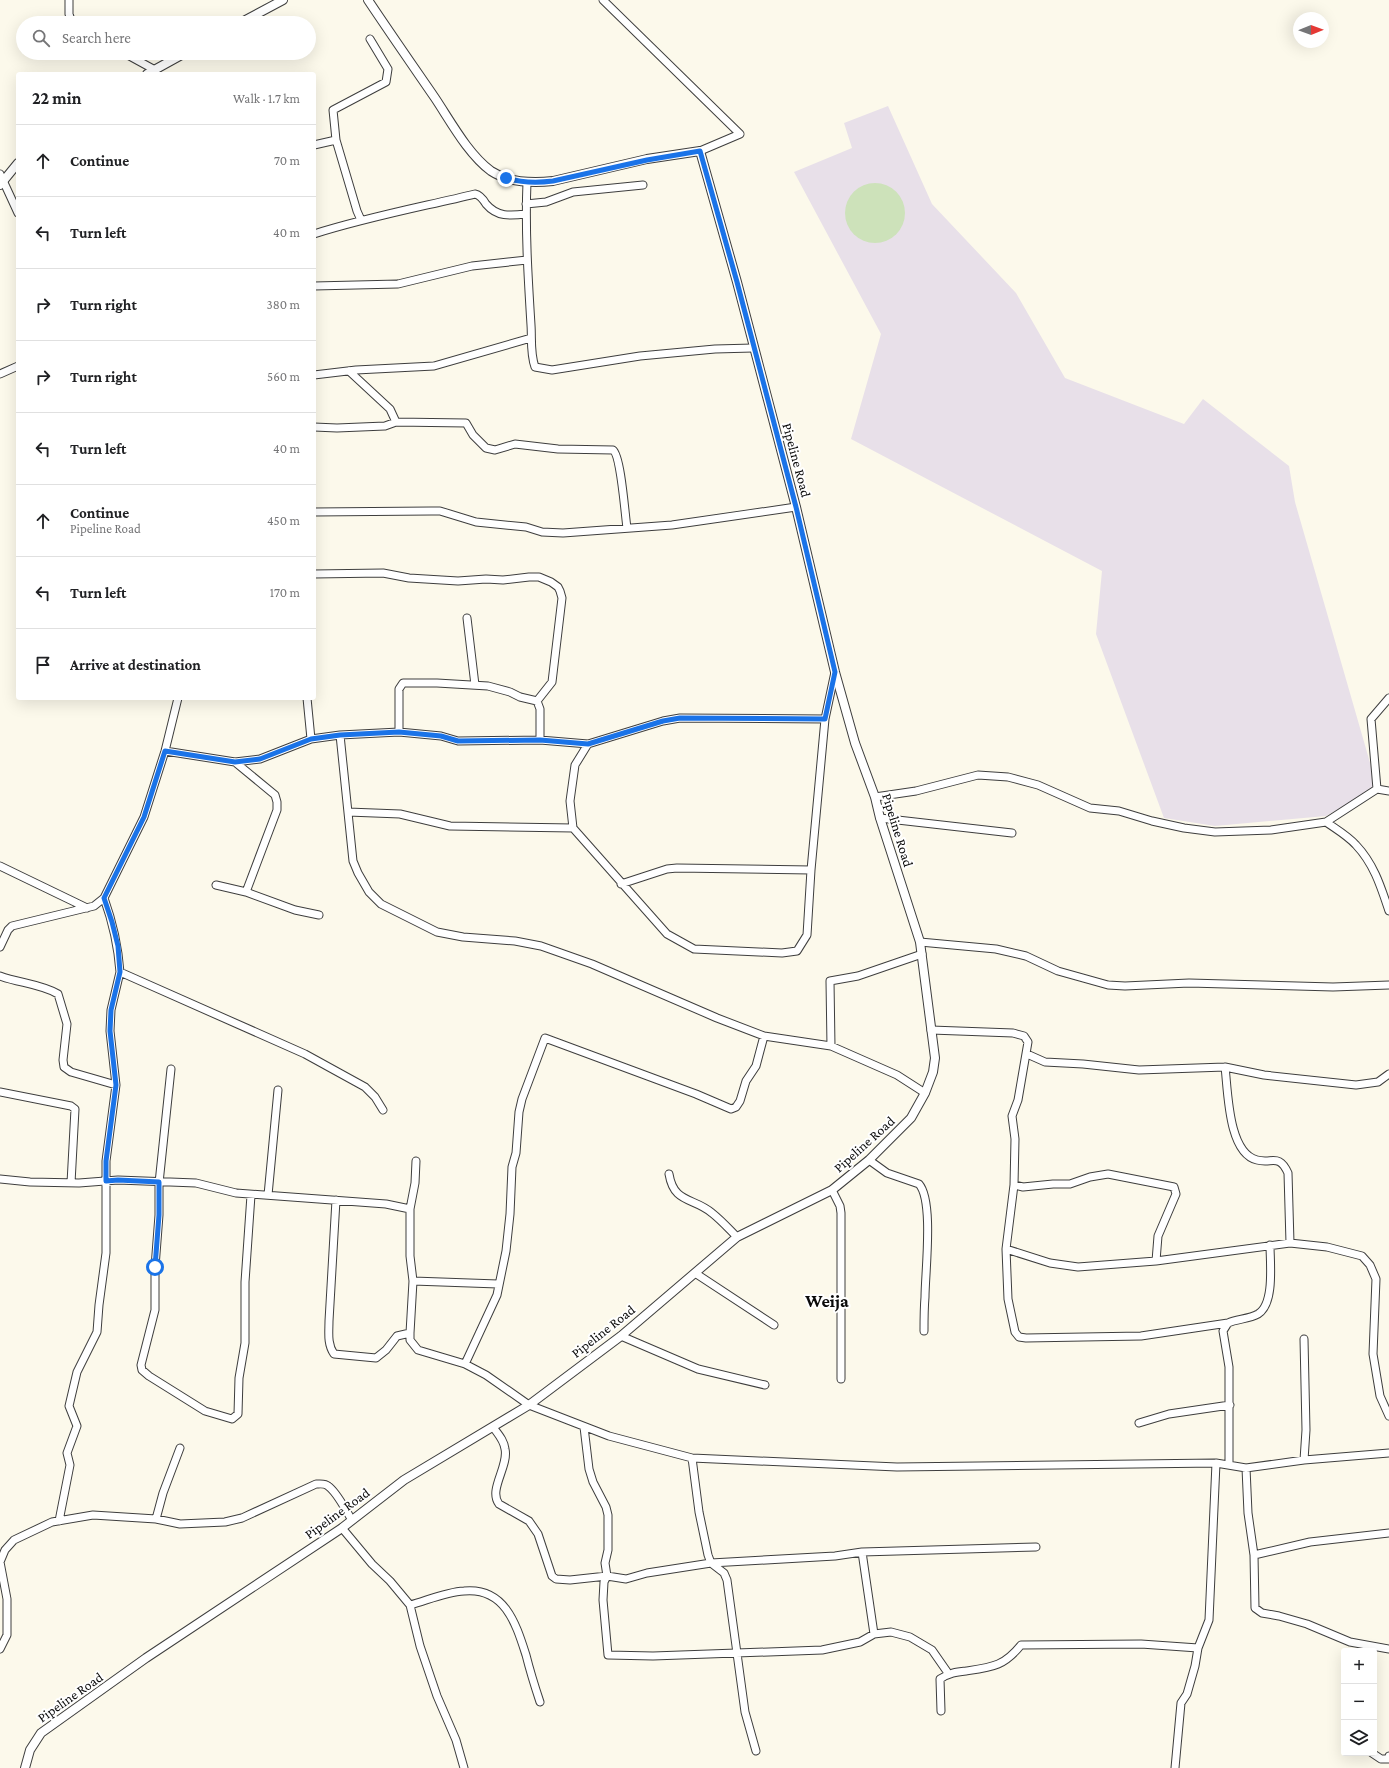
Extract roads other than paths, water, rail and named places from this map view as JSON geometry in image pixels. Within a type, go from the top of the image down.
[{"type":"street","points":[[69,0],[70,16]]},
{"type":"street","points":[[253,16],[282,0]]},
{"type":"street","points":[[368,0],[462,140],[492,171],[513,180],[527,182],[553,181],[647,160],[700,151],[740,134],[603,0]]},
{"type":"street","points":[[361,220],[336,140],[333,110],[386,82],[388,69],[370,39]]},
{"type":"street","points":[[134,60],[151,72],[172,60]]},
{"type":"street","points":[[316,145],[336,140]]},
{"type":"street","name":"Pipeline Road","points":[[25,1768],[30,1750],[41,1733],[146,1658],[342,1528],[404,1480],[529,1406],[621,1336],[737,1237],[832,1190],[869,1160],[911,1118],[925,1093],[933,1072],[935,1058],[920,942],[880,818],[875,797],[855,743],[835,672],[796,507],[753,348],[737,282],[700,151]]},
{"type":"street","points":[[16,165],[1,180],[16,209]]},
{"type":"street","points":[[527,182],[527,260],[531,338],[533,359],[536,367],[552,370],[640,356],[715,349],[753,348]]},
{"type":"street","points":[[526,204],[546,202],[572,192],[643,185]]},
{"type":"street","points":[[316,233],[361,220],[475,194],[480,195],[491,210],[502,215],[513,216],[526,214]]},
{"type":"street","points":[[316,286],[398,284],[472,266],[527,260]]},
{"type":"street","points":[[316,375],[349,371],[434,366],[531,338]]},
{"type":"street","points":[[0,374],[16,367]]},
{"type":"street","points":[[349,371],[390,409],[396,422]]},
{"type":"street","points":[[316,427],[336,428],[385,426],[396,422],[466,423],[473,435],[486,448],[496,450],[515,444],[558,449],[613,450],[616,452],[619,465],[627,528]]},
{"type":"street","points":[[316,512],[431,510],[440,511],[467,521],[526,527],[554,533],[672,525],[796,507]]},
{"type":"street","points":[[316,574],[383,573],[409,578],[458,581],[486,579],[503,580],[529,576],[539,577],[551,582],[560,591],[562,598],[555,650],[554,672],[549,687],[537,701]]},
{"type":"street","points":[[467,618],[475,685]]},
{"type":"street","points":[[588,744],[575,765],[570,801],[573,828],[666,934],[694,949],[782,953],[796,951],[807,935],[811,870],[825,719],[835,672]]},
{"type":"street","points":[[399,732],[399,689],[403,683],[421,682],[488,686],[537,701]]},
{"type":"street","points":[[1377,789],[1371,719],[1389,698]]},
{"type":"street","points":[[0,947],[8,930],[12,926],[94,906],[104,898],[144,817],[165,751],[178,700]]},
{"type":"street","points":[[306,700],[311,739]]},
{"type":"street","points":[[537,701],[540,709],[540,740]]},
{"type":"street","points":[[165,751],[235,762],[260,759],[311,739],[340,735],[399,732],[441,736],[458,741],[540,740],[588,744],[663,721],[680,718],[825,719]]},
{"type":"street","points":[[340,735],[353,861],[369,892],[381,904],[437,932],[462,937],[541,946],[592,964],[717,1018],[764,1036],[831,1046],[897,1075],[925,1093]]},
{"type":"street","points":[[235,762],[275,795],[277,802],[277,810],[246,892]]},
{"type":"street","points":[[875,797],[916,791],[978,775],[1008,777],[1038,785],[1090,808],[1119,811],[1152,821],[1184,828],[1215,832],[1271,830],[1326,822],[1377,789],[1389,791]]},
{"type":"street","points":[[348,812],[400,814],[450,826],[573,828]]},
{"type":"street","points":[[880,818],[1012,833]]},
{"type":"street","points":[[1326,822],[1355,844],[1368,860],[1378,878],[1389,911]]},
{"type":"street","points":[[0,866],[87,908]]},
{"type":"street","points":[[621,884],[667,869],[677,868],[811,870]]},
{"type":"street","points":[[216,885],[246,892],[295,910],[319,915]]},
{"type":"street","points":[[59,1521],[70,1465],[67,1453],[77,1426],[69,1406],[77,1372],[97,1332],[106,1253],[106,1161],[116,1085],[110,1031],[112,998],[120,972],[118,946],[104,898]]},
{"type":"street","points":[[920,942],[996,949],[1026,956],[1058,971],[1108,985],[1125,986],[1189,983],[1333,987],[1389,985]]},
{"type":"street","points":[[831,1046],[830,981],[858,976],[922,954]]},
{"type":"street","points":[[120,972],[305,1054],[365,1087],[375,1097],[383,1110]]},
{"type":"street","points":[[0,976],[50,990],[58,994],[67,1024],[63,1060],[64,1067],[71,1072],[116,1085]]},
{"type":"street","points":[[931,1030],[1013,1033],[1024,1036],[1028,1042],[1018,1100],[1012,1116],[1015,1139],[1014,1185],[1006,1249],[1008,1299],[1015,1332],[1019,1337],[1142,1336],[1228,1323],[1257,1314],[1266,1305],[1270,1285],[1270,1245]]},
{"type":"street","points":[[465,1364],[497,1295],[498,1284],[506,1251],[510,1214],[512,1167],[516,1153],[522,1099],[545,1038],[696,1094],[731,1109],[736,1107],[740,1101],[746,1081],[756,1066],[764,1036]]},
{"type":"street","points":[[1027,1054],[1045,1062],[1084,1064],[1139,1070],[1225,1067],[1264,1075],[1356,1085],[1378,1082],[1389,1074]]},
{"type":"street","points":[[1225,1067],[1234,1133],[1238,1144],[1248,1156],[1257,1160],[1276,1161],[1284,1164],[1288,1173],[1290,1243]]},
{"type":"street","points":[[171,1069],[159,1182],[159,1215],[155,1267],[155,1310],[141,1365],[142,1370],[149,1376],[205,1411],[232,1419],[238,1414],[239,1378],[245,1343],[245,1282],[251,1195]]},
{"type":"street","points":[[268,1195],[278,1090]]},
{"type":"street","points":[[0,1092],[71,1106],[75,1109],[70,1183]]},
{"type":"street","points":[[416,1160],[415,1183],[410,1209],[410,1256],[413,1282],[410,1340],[418,1350],[465,1364],[486,1375],[529,1406],[609,1436],[692,1458],[897,1467],[1216,1464],[1246,1468],[1304,1460],[1389,1453]]},
{"type":"street","points":[[869,1160],[887,1173],[919,1184],[924,1193],[929,1232],[924,1298],[924,1331]]},
{"type":"street","points":[[669,1174],[670,1184],[675,1193],[711,1212],[737,1237]]},
{"type":"street","points":[[1014,1185],[1024,1187],[1070,1184],[1090,1177],[1108,1174],[1174,1187],[1176,1194],[1158,1236],[1156,1261]]},
{"type":"street","points":[[0,1179],[70,1183],[118,1180],[196,1183],[236,1193],[251,1195],[386,1204],[410,1209]]},
{"type":"street","points":[[832,1190],[842,1213],[841,1379]]},
{"type":"street","points":[[336,1200],[329,1321],[329,1341],[331,1350],[334,1354],[376,1358],[386,1350],[397,1336],[410,1333]]},
{"type":"street","points":[[1006,1249],[1050,1263],[1078,1267],[1156,1261],[1290,1243],[1344,1250],[1362,1256],[1370,1265],[1376,1279],[1373,1354],[1380,1396],[1389,1416]]},
{"type":"street","points":[[695,1273],[774,1325]]},
{"type":"street","points":[[413,1282],[498,1284]]},
{"type":"street","points":[[1228,1323],[1224,1331],[1229,1357],[1229,1465]]},
{"type":"street","points":[[621,1336],[698,1369],[765,1384]]},
{"type":"street","points":[[1304,1339],[1306,1430],[1304,1460]]},
{"type":"street","points":[[1139,1423],[1169,1414],[1230,1404]]},
{"type":"street","points":[[493,1427],[503,1440],[506,1450],[505,1463],[495,1490],[496,1500],[498,1504],[529,1521],[538,1534],[552,1576],[556,1579],[570,1580],[607,1576],[626,1579],[647,1573],[711,1563],[835,1556],[862,1552],[1036,1547]]},
{"type":"street","points":[[584,1427],[589,1469],[593,1482],[606,1507],[608,1515],[608,1550],[605,1563],[607,1576],[604,1582],[603,1600],[608,1655],[653,1656],[822,1650],[860,1642],[874,1634],[891,1632],[910,1637],[932,1650],[948,1673]]},
{"type":"street","points":[[156,1519],[163,1493],[180,1448]]},
{"type":"street","points":[[692,1458],[699,1512],[711,1563],[724,1573],[727,1580],[745,1712],[756,1751]]},
{"type":"street","points":[[1175,1768],[1181,1703],[1187,1694],[1195,1666],[1198,1648],[1209,1620],[1216,1464]]},
{"type":"street","points":[[1246,1468],[1248,1513],[1254,1555],[1255,1608],[1262,1613],[1307,1624],[1350,1642],[1389,1649]]},
{"type":"street","points":[[0,1649],[7,1634],[7,1599],[0,1562],[5,1550],[14,1540],[52,1522],[93,1515],[156,1519],[180,1524],[225,1522],[242,1518],[316,1484],[324,1484],[329,1486],[352,1520]]},
{"type":"street","points":[[342,1528],[372,1564],[390,1581],[410,1605],[420,1646],[437,1696],[456,1740],[464,1768]]},
{"type":"street","points":[[1254,1555],[1310,1542],[1389,1533]]},
{"type":"street","points":[[862,1552],[874,1634]]},
{"type":"street","points":[[410,1605],[463,1591],[478,1591],[490,1595],[508,1611],[516,1623],[540,1702]]},
{"type":"street","points":[[941,1712],[940,1679],[948,1673],[999,1664],[1010,1658],[1021,1645],[1141,1644],[1198,1648]]},
{"type":"street","points":[[1376,1756],[1381,1759],[1388,1759],[1389,1756]]},
{"type":"district","name":"Weija","points":[[827,1301]]}]
